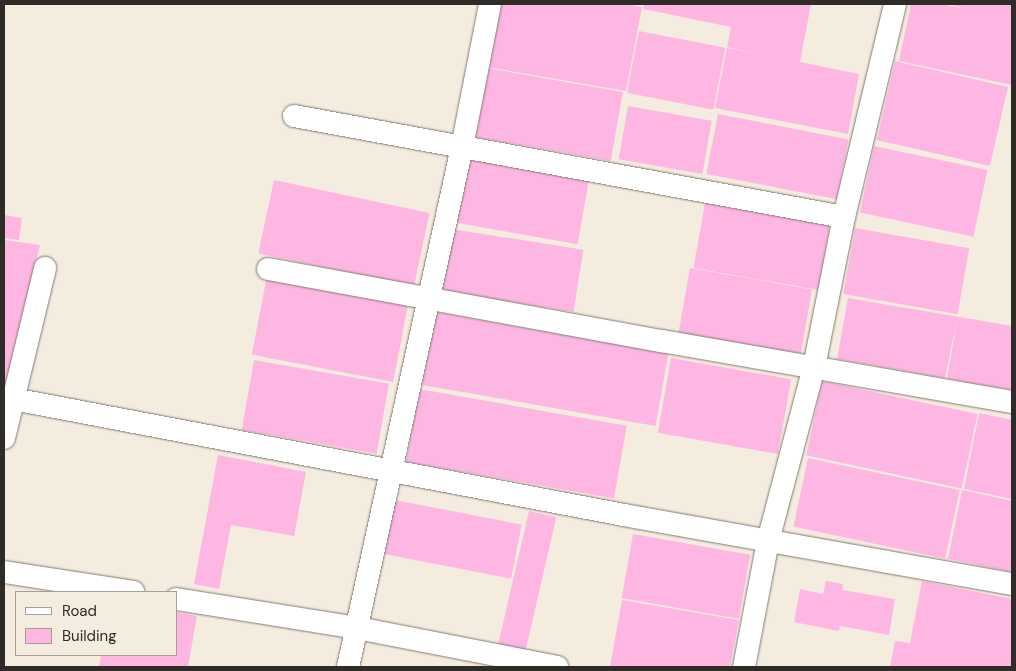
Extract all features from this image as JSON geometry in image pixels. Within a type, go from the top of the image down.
[{"type":"street","points":[[348,667],[462,148],[490,4]]},
{"type":"street","points":[[744,667],[768,541],[814,366],[844,217],[895,4]]},
{"type":"street","points":[[294,116],[844,217]]},
{"type":"street","points":[[4,438],[45,268]]},
{"type":"street","points":[[268,269],[662,341],[1012,402]]},
{"type":"street","points":[[13,399],[768,541],[1012,584]]},
{"type":"street","points":[[4,572],[127,591]]},
{"type":"street","points":[[178,599],[357,628],[557,667]]},
{"type":"building","points":[[498,4],[626,4],[642,7],[626,91],[486,67]]},
{"type":"building","points":[[644,4],[811,4],[800,62],[859,74],[848,134],[715,108],[727,48],[754,53],[727,47],[731,27],[643,9]]},
{"type":"building","points":[[911,4],[941,4],[965,9],[948,4],[1012,4],[1012,85],[899,61]]},
{"type":"building","points":[[639,31],[725,48],[713,110],[627,93]]},
{"type":"building","points":[[895,61],[1008,87],[990,166],[877,140]]},
{"type":"building","points":[[487,68],[623,92],[611,161],[475,137]]},
{"type":"building","points":[[628,106],[712,121],[702,174],[619,159]]},
{"type":"building","points":[[718,114],[849,139],[837,199],[706,174]]},
{"type":"building","points":[[874,146],[987,170],[973,237],[860,213]]},
{"type":"building","points":[[463,157],[589,179],[578,244],[452,222]]},
{"type":"building","points":[[274,180],[430,213],[414,286],[258,253]]},
{"type":"building","points":[[705,203],[830,225],[819,290],[694,268]]},
{"type":"building","points":[[4,215],[22,218],[19,240],[4,238]]},
{"type":"building","points":[[855,228],[969,248],[958,314],[843,294]]},
{"type":"building","points":[[452,229],[583,250],[574,312],[442,291]]},
{"type":"building","points":[[4,240],[40,245],[4,396]]},
{"type":"building","points":[[690,268],[812,290],[801,355],[679,333]]},
{"type":"building","points":[[267,276],[408,303],[393,382],[252,355]]},
{"type":"building","points":[[848,298],[1012,326],[1012,390],[947,379],[957,319],[945,378],[837,359]]},
{"type":"building","points":[[435,312],[668,353],[656,426],[422,385]]},
{"type":"building","points":[[671,358],[791,379],[778,454],[658,433]]},
{"type":"building","points":[[254,360],[389,384],[377,454],[242,430]]},
{"type":"building","points":[[822,381],[978,414],[962,488],[806,455]]},
{"type":"building","points":[[419,389],[627,426],[614,499],[406,462]]},
{"type":"building","points":[[979,413],[1012,420],[1012,499],[964,489]]},
{"type":"building","points":[[218,455],[306,472],[294,536],[231,525],[219,589],[194,584]]},
{"type":"building","points":[[808,458],[960,490],[945,559],[793,526]]},
{"type":"building","points":[[962,490],[1012,501],[1012,572],[948,559]]},
{"type":"building","points":[[395,500],[522,525],[511,579],[385,554]]},
{"type":"building","points":[[529,511],[556,517],[525,651],[498,644]]},
{"type":"building","points":[[633,534],[750,555],[739,619],[622,598]]},
{"type":"building","points":[[826,581],[843,584],[842,590],[895,599],[889,635],[840,626],[839,631],[794,622],[800,589],[823,594]]},
{"type":"building","points":[[922,581],[1012,599],[1012,667],[890,667],[895,641],[910,643]]},
{"type":"building","points":[[622,600],[739,620],[730,667],[610,667]]},
{"type":"building","points":[[178,612],[197,616],[188,667],[99,667],[101,656],[178,656]]}]
